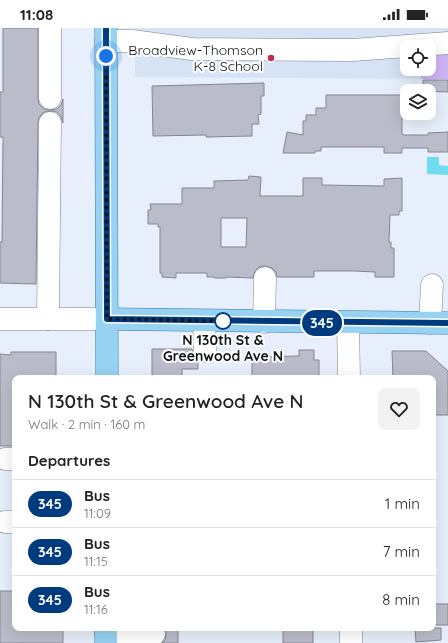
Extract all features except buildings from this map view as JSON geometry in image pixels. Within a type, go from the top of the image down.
[{"type":"main road","points":[[106,35],[107,375]]},
{"type":"main road","points":[[107,319],[439,323]]},
{"type":"street","points":[[50,28],[50,98]]},
{"type":"street","points":[[106,35],[132,41],[192,49],[345,50],[448,43]]},
{"type":"street","points":[[48,319],[50,123]]},
{"type":"street","points":[[264,322],[265,278]]},
{"type":"street","points":[[432,285],[439,323]]},
{"type":"street","points":[[0,319],[107,319]]},
{"type":"street","points":[[204,321],[205,351]]},
{"type":"street","points":[[348,323],[349,375]]},
{"type":"street","points":[[351,631],[351,643]]},
{"type":"street","points":[[106,635],[154,634]]},
{"type":"shaded area","name":"Broadview-Thomson K-8 School","points":[[135,28],[448,28],[448,79],[135,77]]},
{"type":"shaded area","points":[[436,53],[448,54],[448,79],[421,79],[421,76],[436,76]]},
{"type":"water","points":[[427,157],[439,157],[439,165],[448,166],[448,175],[427,174]]},
{"type":"bus line","name":"345","points":[[106,28],[107,319],[448,323]]},
{"type":"place","name":"Broadview-Thomson K-8 School","points":[[271,58]]},
{"type":"place","name":"N 130th St & Greenwood Ave N","points":[[223,321]]},
{"type":"route","points":[[106,56],[107,319],[223,321]]}]
